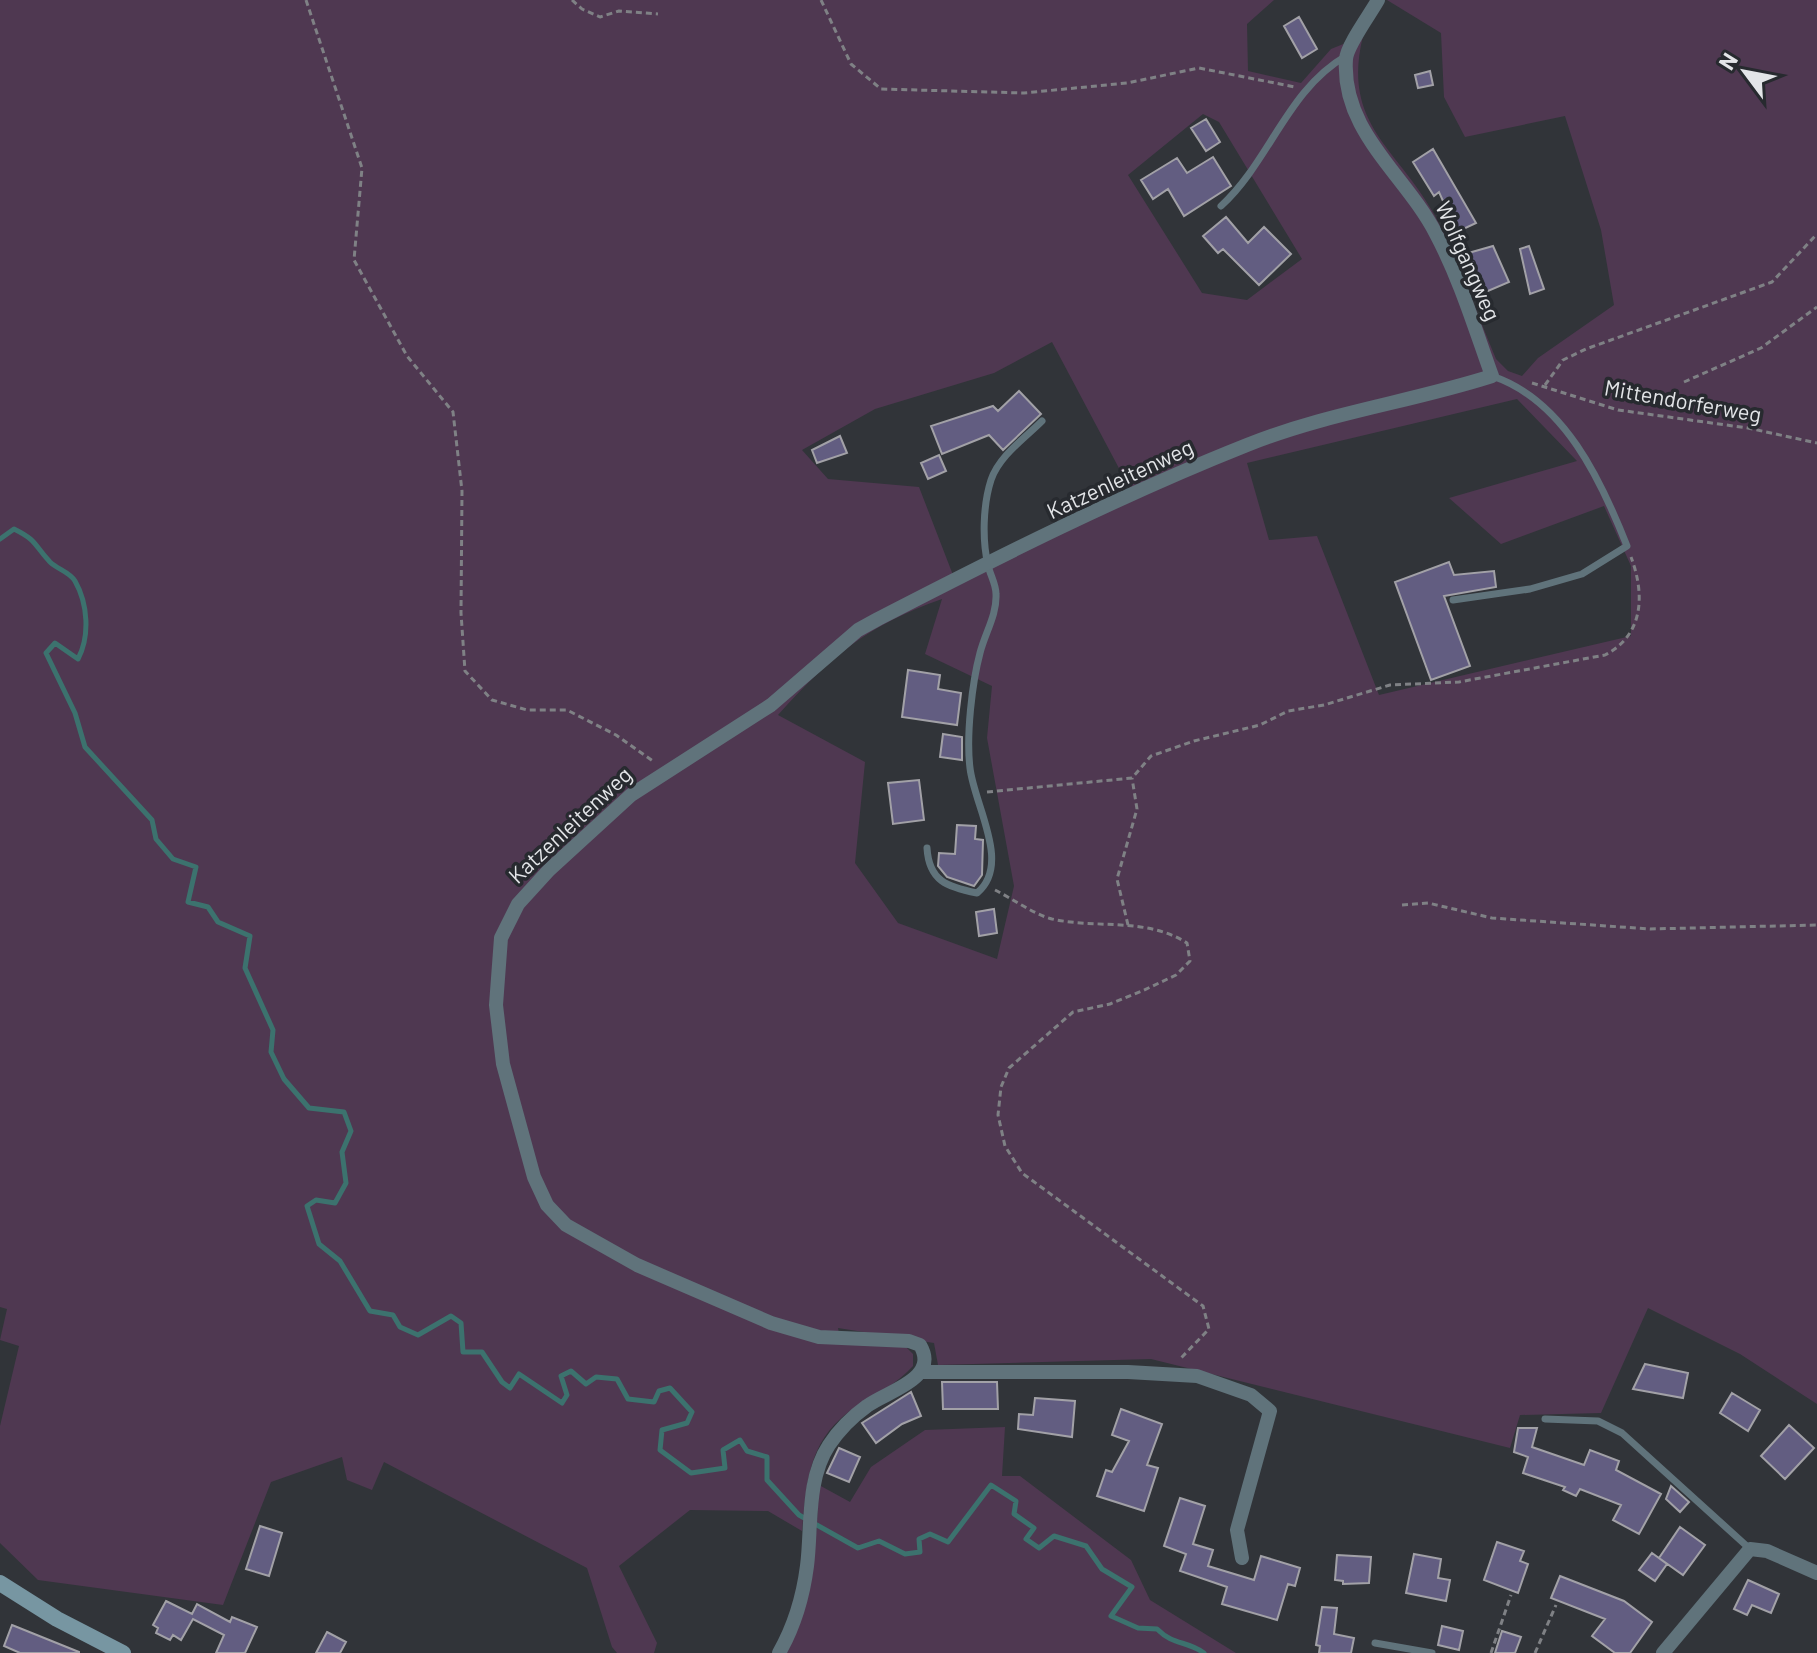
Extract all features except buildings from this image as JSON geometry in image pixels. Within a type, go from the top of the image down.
[{"type":"street","points":[[1346,56],[1378,0]]},
{"type":"street","name":"Wolfgangweg","points":[[1346,56],[1353,107],[1362,132],[1414,197],[1436,233],[1459,284],[1492,376]]},
{"type":"street","name":"Katzenleitenweg","points":[[920,1372],[925,1354],[915,1342],[819,1337],[771,1323],[599,1247],[566,1225],[541,1194],[503,1064],[497,1032],[496,972],[501,938],[518,904],[608,815],[667,771],[771,705],[858,630],[988,565],[1248,445],[1366,407],[1448,390],[1492,376]]},
{"type":"street","points":[[779,1653],[801,1604],[819,1467],[834,1439],[866,1406],[905,1386],[920,1372],[1197,1376],[1251,1395],[1270,1411],[1237,1530],[1242,1558]]},
{"type":"street","points":[[1663,1653],[1750,1549],[1767,1551],[1817,1573]]},
{"type":"street","points":[[0,1583],[46,1613],[123,1653]]},
{"type":"lane","points":[[1221,206],[1252,174],[1304,88],[1324,69],[1346,56]]},
{"type":"lane","points":[[1453,600],[1519,591],[1582,574],[1627,546],[1607,497],[1576,445],[1518,385],[1492,376]]},
{"type":"lane","points":[[927,848],[934,878],[952,888],[977,893],[986,885],[993,866],[975,793],[968,747],[980,653],[993,617],[996,594],[988,565],[985,523],[991,481],[1007,455],[1042,421]]},
{"type":"lane","points":[[1545,1419],[1598,1421],[1615,1428],[1750,1549]]},
{"type":"lane","points":[[1375,1643],[1432,1653]]},
{"type":"path","points":[[306,0],[362,168],[354,260],[407,356],[453,412],[462,491],[461,613],[465,671],[492,700],[527,710],[567,710],[616,735],[667,771]]},
{"type":"path","points":[[572,0],[582,9],[600,17],[619,11],[658,14]]},
{"type":"path","points":[[821,0],[851,64],[881,89],[1024,93],[1127,83],[1199,68],[1304,88]]},
{"type":"path","name":"Mittendorferweg","points":[[1817,234],[1772,282],[1586,349],[1563,360],[1545,385],[1618,410],[1748,428],[1817,443]]},
{"type":"path","points":[[1684,382],[1761,348],[1817,307]]},
{"type":"path","points":[[975,793],[1132,778],[1151,756],[1194,741],[1260,725],[1288,711],[1324,705],[1390,685],[1459,682],[1577,663],[1615,650],[1635,627],[1640,597],[1638,575],[1627,546]]},
{"type":"path","points":[[1128,925],[1117,879],[1137,809],[1132,778]]},
{"type":"path","points":[[986,885],[1050,918],[1170,932],[1187,943],[1190,961],[1176,975],[1110,1004],[1073,1012],[1009,1068],[1001,1087],[998,1115],[1005,1146],[1022,1173],[1203,1306],[1209,1329],[1165,1375]]},
{"type":"path","points":[[1402,905],[1428,903],[1492,918],[1650,929],[1817,925]]},
{"type":"path","points":[[1491,1653],[1511,1595]]},
{"type":"path","points":[[1535,1653],[1556,1605]]},
{"type":"shaded area","points":[[0,0],[1274,0],[1247,24],[1248,71],[1301,83],[1331,49],[1363,36],[1358,66],[1366,114],[1435,216],[1496,359],[1508,371],[1522,376],[1538,358],[1614,305],[1601,230],[1565,116],[1465,137],[1444,97],[1441,33],[1387,0],[1817,0],[1817,1404],[1740,1354],[1648,1308],[1601,1413],[1520,1415],[1510,1448],[1151,1359],[938,1365],[934,1343],[838,1328],[841,1344],[904,1345],[913,1354],[913,1366],[894,1383],[841,1418],[829,1431],[813,1460],[802,1531],[768,1511],[690,1510],[619,1566],[657,1643],[654,1653],[617,1653],[612,1647],[587,1568],[384,1462],[372,1490],[347,1480],[342,1457],[271,1482],[223,1605],[38,1580],[0,1543],[0,1426],[19,1346],[0,1340],[7,1309],[0,1307]],"holes":[[[1203,114],[1219,122],[1302,259],[1247,300],[1202,293],[1128,175]],[[1052,342],[1130,489],[953,575],[919,487],[828,479],[802,450],[875,409],[994,373]],[[1517,399],[1577,461],[1449,498],[1501,544],[1604,506],[1631,566],[1631,636],[1379,695],[1317,536],[1269,540],[1247,463]],[[942,599],[925,654],[992,686],[987,738],[1014,886],[997,959],[898,923],[855,863],[865,762],[778,715],[815,676],[851,645],[915,609]]]},
{"type":"shaded area","points":[[1005,1427],[1002,1476],[1020,1476],[1131,1560],[1150,1600],[1236,1653],[786,1653],[802,1611],[812,1571],[819,1485],[850,1502],[871,1467],[925,1430]]},
{"type":"waterway","points":[[0,539],[14,529],[22,533],[50,562],[75,581],[83,600],[86,620],[82,650],[78,659],[55,643],[46,653],[75,713],[85,747],[152,820],[156,839],[173,859],[196,867],[188,902],[208,907],[218,922],[250,936],[245,968],[273,1030],[271,1052],[284,1079],[309,1108],[344,1112],[351,1131],[342,1152],[346,1183],[335,1203],[316,1200],[307,1206],[319,1244],[340,1261],[370,1311],[393,1315],[400,1327],[418,1335],[451,1316],[461,1323],[463,1352],[482,1352],[502,1382],[510,1388],[519,1374],[562,1403],[567,1395],[561,1376],[571,1371],[586,1384],[596,1377],[617,1379],[628,1399],[654,1402],[659,1391],[670,1388],[692,1412],[687,1423],[662,1430],[660,1450],[691,1473],[725,1468],[723,1450],[740,1440],[747,1451],[767,1457],[767,1480],[799,1515],[858,1548],[879,1541],[905,1554],[920,1552],[919,1539],[930,1534],[948,1542],[991,1485],[1016,1501],[1014,1514],[1034,1528],[1026,1539],[1039,1548],[1054,1536],[1086,1546],[1102,1569],[1132,1587],[1111,1616],[1138,1628],[1157,1629],[1169,1638],[1204,1653]]}]
